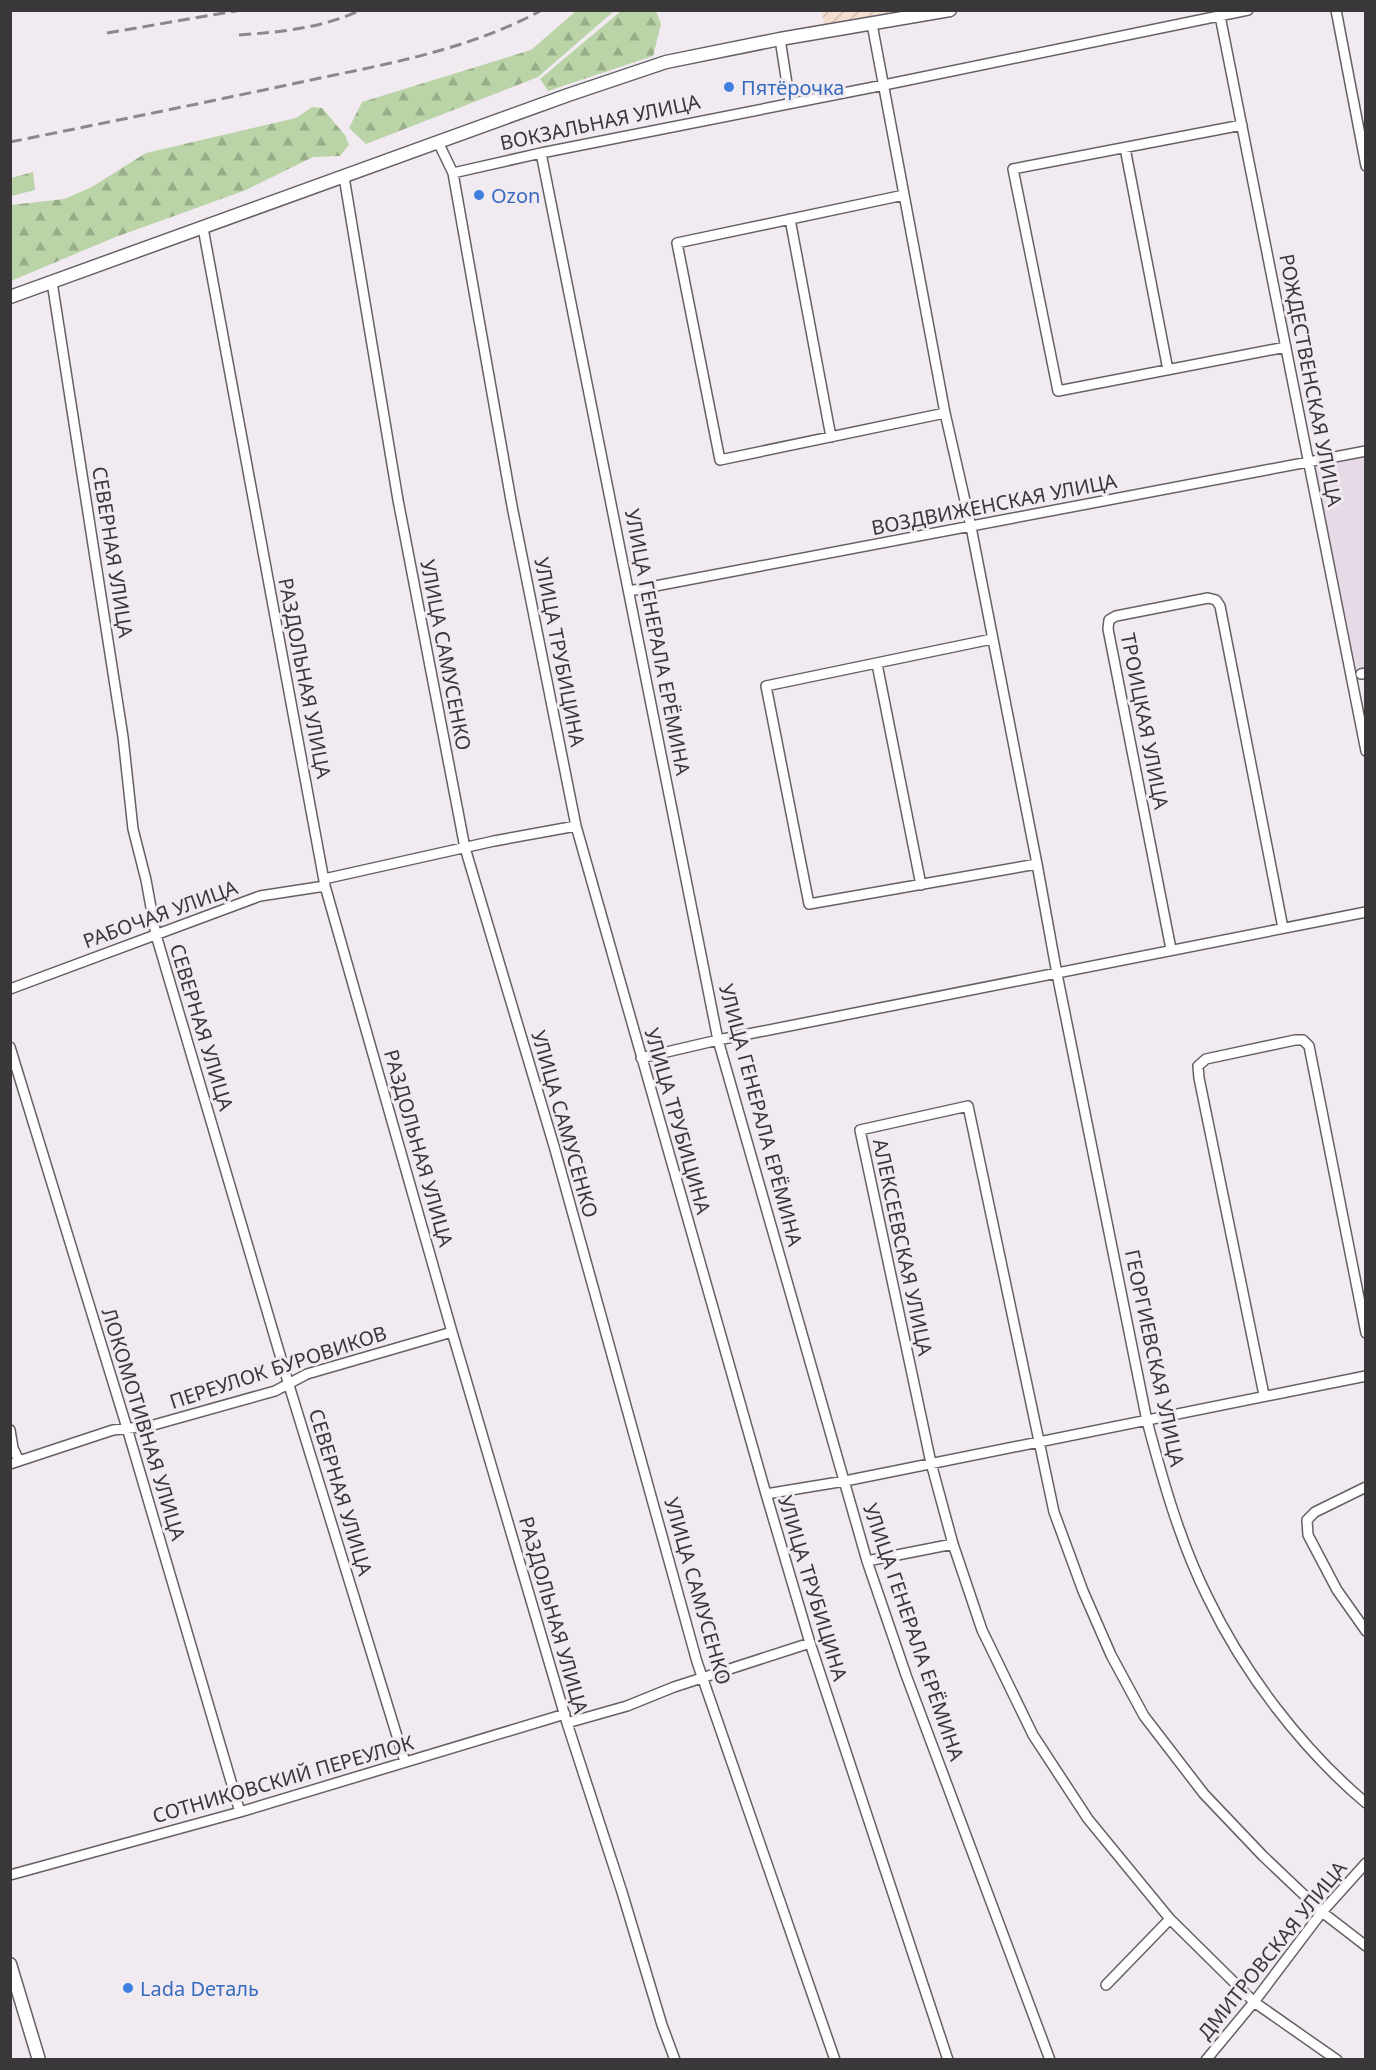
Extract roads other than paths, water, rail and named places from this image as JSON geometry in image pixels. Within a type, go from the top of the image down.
[{"type":"main road","name":"ВОКЗАЛЬНАЯ УЛИЦА","points":[[10,297],[568,94],[666,62],[780,39],[950,10]]},
{"type":"main road","points":[[10,1964],[39,2060]]},
{"type":"street","name":"ВОКЗАЛЬНАЯ УЛИЦА","points":[[453,173],[541,153],[1248,10]]},
{"type":"street","points":[[1336,10],[1365,165]]},
{"type":"street","name":"РОЖДЕСТВЕНСКАЯ УЛИЦА","points":[[1220,16],[1365,751]]},
{"type":"street","name":"ГЕОРГИЕВСКАЯ УЛИЦА","points":[[872,24],[945,413],[971,527],[1057,974],[1147,1421],[1161,1476],[1208,1599],[1235,1648],[1308,1746],[1365,1803]]},
{"type":"street","points":[[780,39],[790,103]]},
{"type":"street","points":[[1242,125],[1013,170],[1058,391],[1286,347]]},
{"type":"street","points":[[438,142],[453,173]]},
{"type":"street","points":[[1125,148],[1168,370]]},
{"type":"street","name":"УЛИЦА ГЕНЕРАЛА ЕРЁМИНА","points":[[541,153],[718,1040],[867,1561],[906,1675],[1050,2060]]},
{"type":"street","name":"УЛИЦА ТРУБИЦИНА","points":[[453,173],[512,506],[576,826],[810,1643],[948,2060]]},
{"type":"street","name":"УЛИЦА САМУСЕНКО","points":[[344,177],[398,500],[465,848],[554,1146],[703,1678],[835,2060]]},
{"type":"street","points":[[904,195],[677,243],[720,460],[945,413]]},
{"type":"street","points":[[790,219],[831,437]]},
{"type":"street","name":"РАЗДОЛЬНАЯ УЛИЦА","points":[[203,228],[325,883],[452,1332],[566,1718],[675,2060]]},
{"type":"street","name":"СЕВЕРНАЯ УЛИЦА","points":[[52,282],[123,737],[133,829],[146,880],[156,935],[288,1382],[405,1762]]},
{"type":"street","name":"ВОЗДВИЖЕНСКАЯ УЛИЦА","points":[[629,591],[1365,451]]},
{"type":"street","name":"ТРОИЦКАЯ УЛИЦА","points":[[1172,949],[1108,629],[1109,620],[1116,616],[1208,598],[1216,600],[1221,606],[1283,928]]},
{"type":"street","points":[[992,639],[766,686],[809,904],[1037,864]]},
{"type":"street","points":[[877,664],[921,885]]},
{"type":"street","name":"РАБОЧАЯ УЛИЦА","points":[[10,989],[260,896],[325,883],[465,848],[576,826]]},
{"type":"street","points":[[641,1058],[718,1040],[1365,912]]},
{"type":"street","points":[[1264,1395],[1198,1078],[1198,1066],[1206,1059],[1295,1040],[1302,1040],[1308,1046],[1365,1333]]},
{"type":"street","name":"ЛОКОМОТИВНАЯ УЛИЦА","points":[[10,1047],[127,1428],[240,1812]]},
{"type":"street","name":"АЛЕКСЕЕВСКАЯ УЛИЦА","points":[[931,1463],[860,1130],[968,1106],[1039,1441]]},
{"type":"street","name":"ПЕРЕУЛОК БУРОВИКОВ","points":[[15,1462],[113,1430],[150,1426],[275,1391],[288,1382],[307,1374],[452,1332]]},
{"type":"street","points":[[766,1494],[845,1481],[1365,1376]]},
{"type":"street","points":[[10,1430],[15,1462]]},
{"type":"street","points":[[1039,1441],[1054,1512],[1083,1591],[1111,1655],[1144,1716],[1204,1794],[1263,1856],[1322,1912],[1365,1946]]},
{"type":"street","points":[[931,1463],[953,1544],[982,1630],[1032,1735],[1088,1819],[1170,1919],[1254,2002],[1337,2060]]},
{"type":"street","points":[[1365,1487],[1314,1512],[1307,1520],[1308,1535],[1337,1590],[1365,1631]]},
{"type":"street","points":[[867,1561],[953,1544]]},
{"type":"street","name":"СОТНИКОВСКИЙ ПЕРЕУЛОК","points":[[10,1875],[240,1812],[405,1762],[566,1718],[627,1706],[674,1687],[810,1643]]},
{"type":"street","name":"ДМИТРОВСКАЯ УЛИЦА","points":[[1206,2060],[1254,2002],[1322,1912],[1365,1863]]},
{"type":"street","points":[[1106,1984],[1170,1919]]},
{"type":"railway","points":[[107,33],[241,10]]},
{"type":"railway","points":[[239,35],[302,28],[332,21],[361,10]]},
{"type":"railway","points":[[10,142],[397,62],[486,36],[542,10]]},
{"type":"place","name":"Пятёрочка","points":[[729,87]]},
{"type":"place","name":"Ozon","points":[[479,195]]},
{"type":"place","name":"Lada Dеталь","points":[[128,1988]]}]
